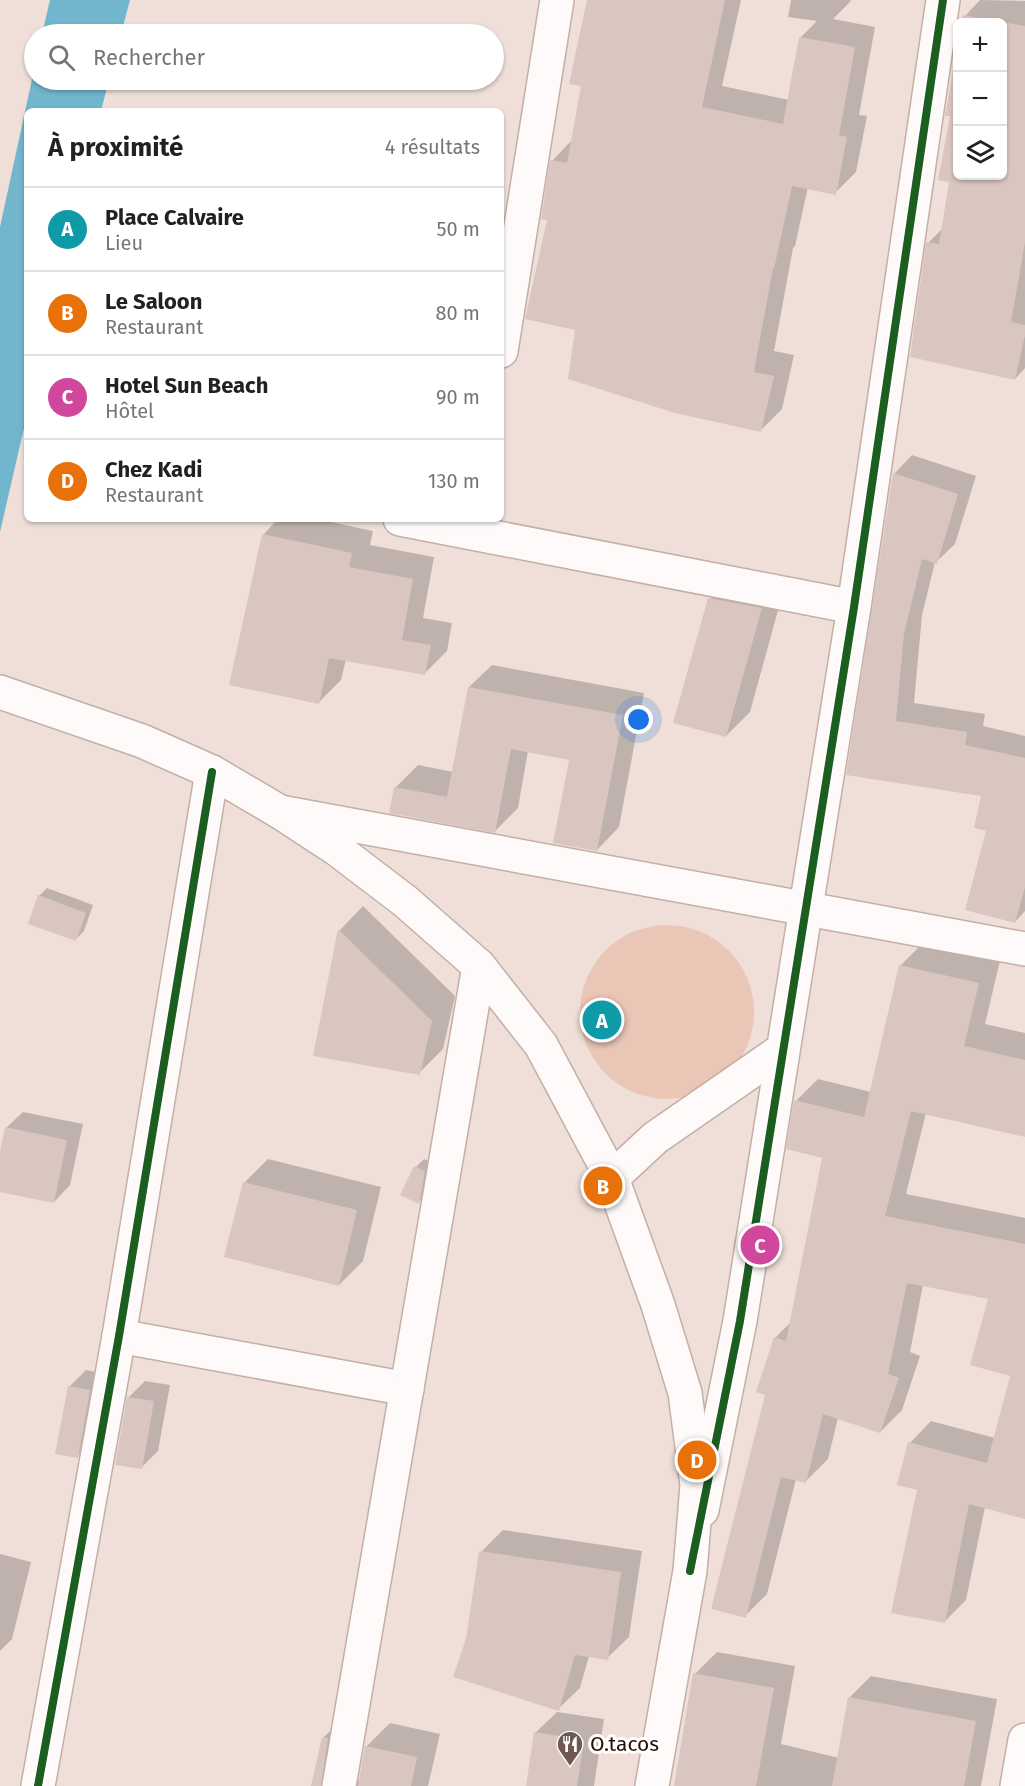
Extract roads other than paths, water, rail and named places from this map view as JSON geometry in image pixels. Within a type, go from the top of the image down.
[{"type":"street","points":[[504,332],[557,0]]},
{"type":"street","points":[[652,1786],[690,1571],[740,1321],[854,607],[943,0]]},
{"type":"street","points":[[431,522],[473,526],[854,607]]},
{"type":"street","points":[[0,692],[142,741],[212,772],[338,850],[405,901],[479,966],[541,1045],[612,1178],[658,1305],[685,1393],[697,1485],[690,1571]]},
{"type":"street","points":[[38,1786],[118,1336],[212,772]]},
{"type":"street","points":[[280,812],[1025,949]]},
{"type":"street","points":[[339,1786],[479,966]]},
{"type":"street","points":[[612,1178],[655,1138],[782,1050]]},
{"type":"street","points":[[118,1336],[407,1389]]},
{"type":"street","points":[[1017,1786],[1025,1740]]},
{"type":"water","points":[[50,0],[130,0],[124,24],[44,24]]},
{"type":"water","points":[[30,90],[106,90],[102,108],[26,108]]},
{"type":"water","points":[[24,116],[24,428],[0,532],[0,227]]},
{"type":"place","name":"Place Calvaire","points":[[602,1020]]},
{"type":"place","name":"Le Saloon","points":[[603,1186]]},
{"type":"place","name":"Hotel Sun Beach","points":[[760,1245]]},
{"type":"place","name":"Chez Kadi","points":[[697,1460]]},
{"type":"place","name":"O.tacos","points":[[570,1767]]}]
